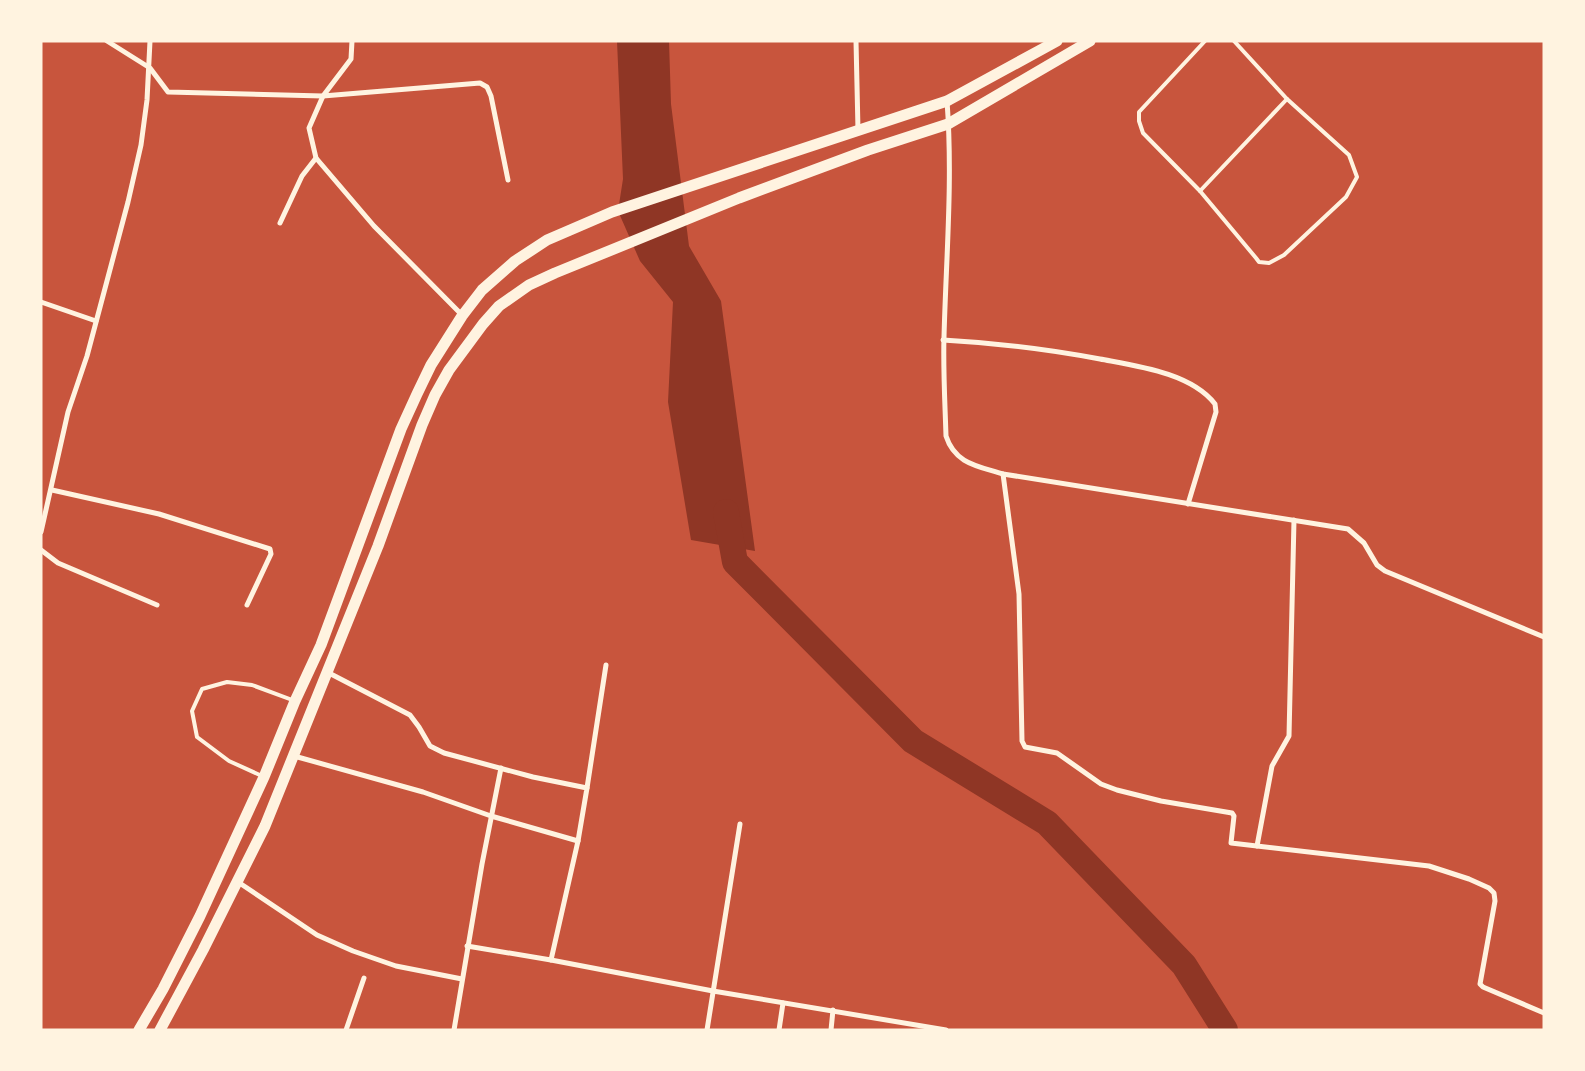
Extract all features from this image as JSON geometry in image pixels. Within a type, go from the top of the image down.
[{"type":"highway","points":[[139,1030],[163,989],[200,916],[264,777],[334,611],[401,429],[431,365],[462,316],[482,290],[515,260],[547,240],[612,212],[947,101],[1057,41]]},
{"type":"highway","points":[[160,1030],[238,882],[265,826],[378,546],[422,425],[435,395],[449,370],[498,306],[529,284],[555,272],[739,198],[868,150],[948,124],[1090,41]]},
{"type":"highway","points":[[858,130],[868,150]]},
{"type":"highway","points":[[295,701],[313,708]]},
{"type":"highway","points":[[264,777],[282,785]]},
{"type":"street","points":[[107,41],[150,68],[168,92],[323,96],[480,83],[487,87],[491,96],[508,180]]},
{"type":"street","points":[[41,532],[52,490],[59,447],[68,412],[116,250],[139,153],[147,100],[150,41]]},
{"type":"street","points":[[352,41],[350,59],[323,96],[309,128],[316,158],[374,226],[462,316]]},
{"type":"street","points":[[856,41],[858,130]]},
{"type":"street","points":[[947,101],[949,217],[944,340],[946,436],[949,447],[957,456],[968,464],[1003,474],[1348,529],[1364,543],[1377,565],[1385,571],[1544,636]]},
{"type":"street","points":[[280,222],[302,176],[316,158]]},
{"type":"street","points":[[41,302],[96,322]]},
{"type":"street","points":[[944,340],[991,343],[1063,352],[1135,366],[1162,372],[1187,382],[1201,391],[1216,404],[1216,412],[1188,504]]},
{"type":"street","points":[[1003,474],[1019,594],[1023,746],[1057,753],[1101,784],[1117,790],[1161,801],[1232,813],[1234,816],[1230,842],[1429,866],[1469,879],[1489,888],[1493,891],[1495,901],[1480,984],[1544,1013]]},
{"type":"street","points":[[52,490],[159,514],[270,549],[271,554],[247,605]]},
{"type":"street","points":[[1257,846],[1272,766],[1289,736],[1294,520]]},
{"type":"street","points":[[41,550],[58,563],[157,605]]},
{"type":"street","points":[[551,960],[578,841],[606,665]]},
{"type":"street","points":[[327,672],[410,715],[430,746],[444,753],[587,788]]},
{"type":"street","points":[[294,756],[423,792],[491,816],[578,841]]},
{"type":"street","points":[[454,1030],[467,946],[501,768]]},
{"type":"street","points":[[707,1030],[740,824]]},
{"type":"street","points":[[238,882],[317,935],[344,947],[396,966],[462,979]]},
{"type":"street","points":[[467,946],[713,991],[946,1030]]},
{"type":"street","points":[[346,1030],[364,978]]},
{"type":"street","points":[[779,1030],[783,1003]]},
{"type":"street","points":[[831,1030],[833,1010]]},
{"type":"lane","points":[[1205,41],[1139,112],[1139,121],[1143,133],[1200,191],[1256,258],[1264,263],[1269,263],[1284,255],[1346,197],[1357,178],[1350,155],[1288,99],[1234,41]]},
{"type":"lane","points":[[1200,191],[1288,99]]},
{"type":"lane","points":[[264,777],[228,761],[197,737],[192,711],[202,689],[226,682],[252,685],[295,701]]},
{"type":"shaded area","points":[[617,41],[669,41],[671,104],[689,246],[721,301],[755,551],[691,540],[668,402],[673,302],[640,261],[618,211],[623,179]]},
{"type":"waterway","points":[[726,512],[735,562],[913,741],[1047,823],[1184,965],[1225,1030]]}]
